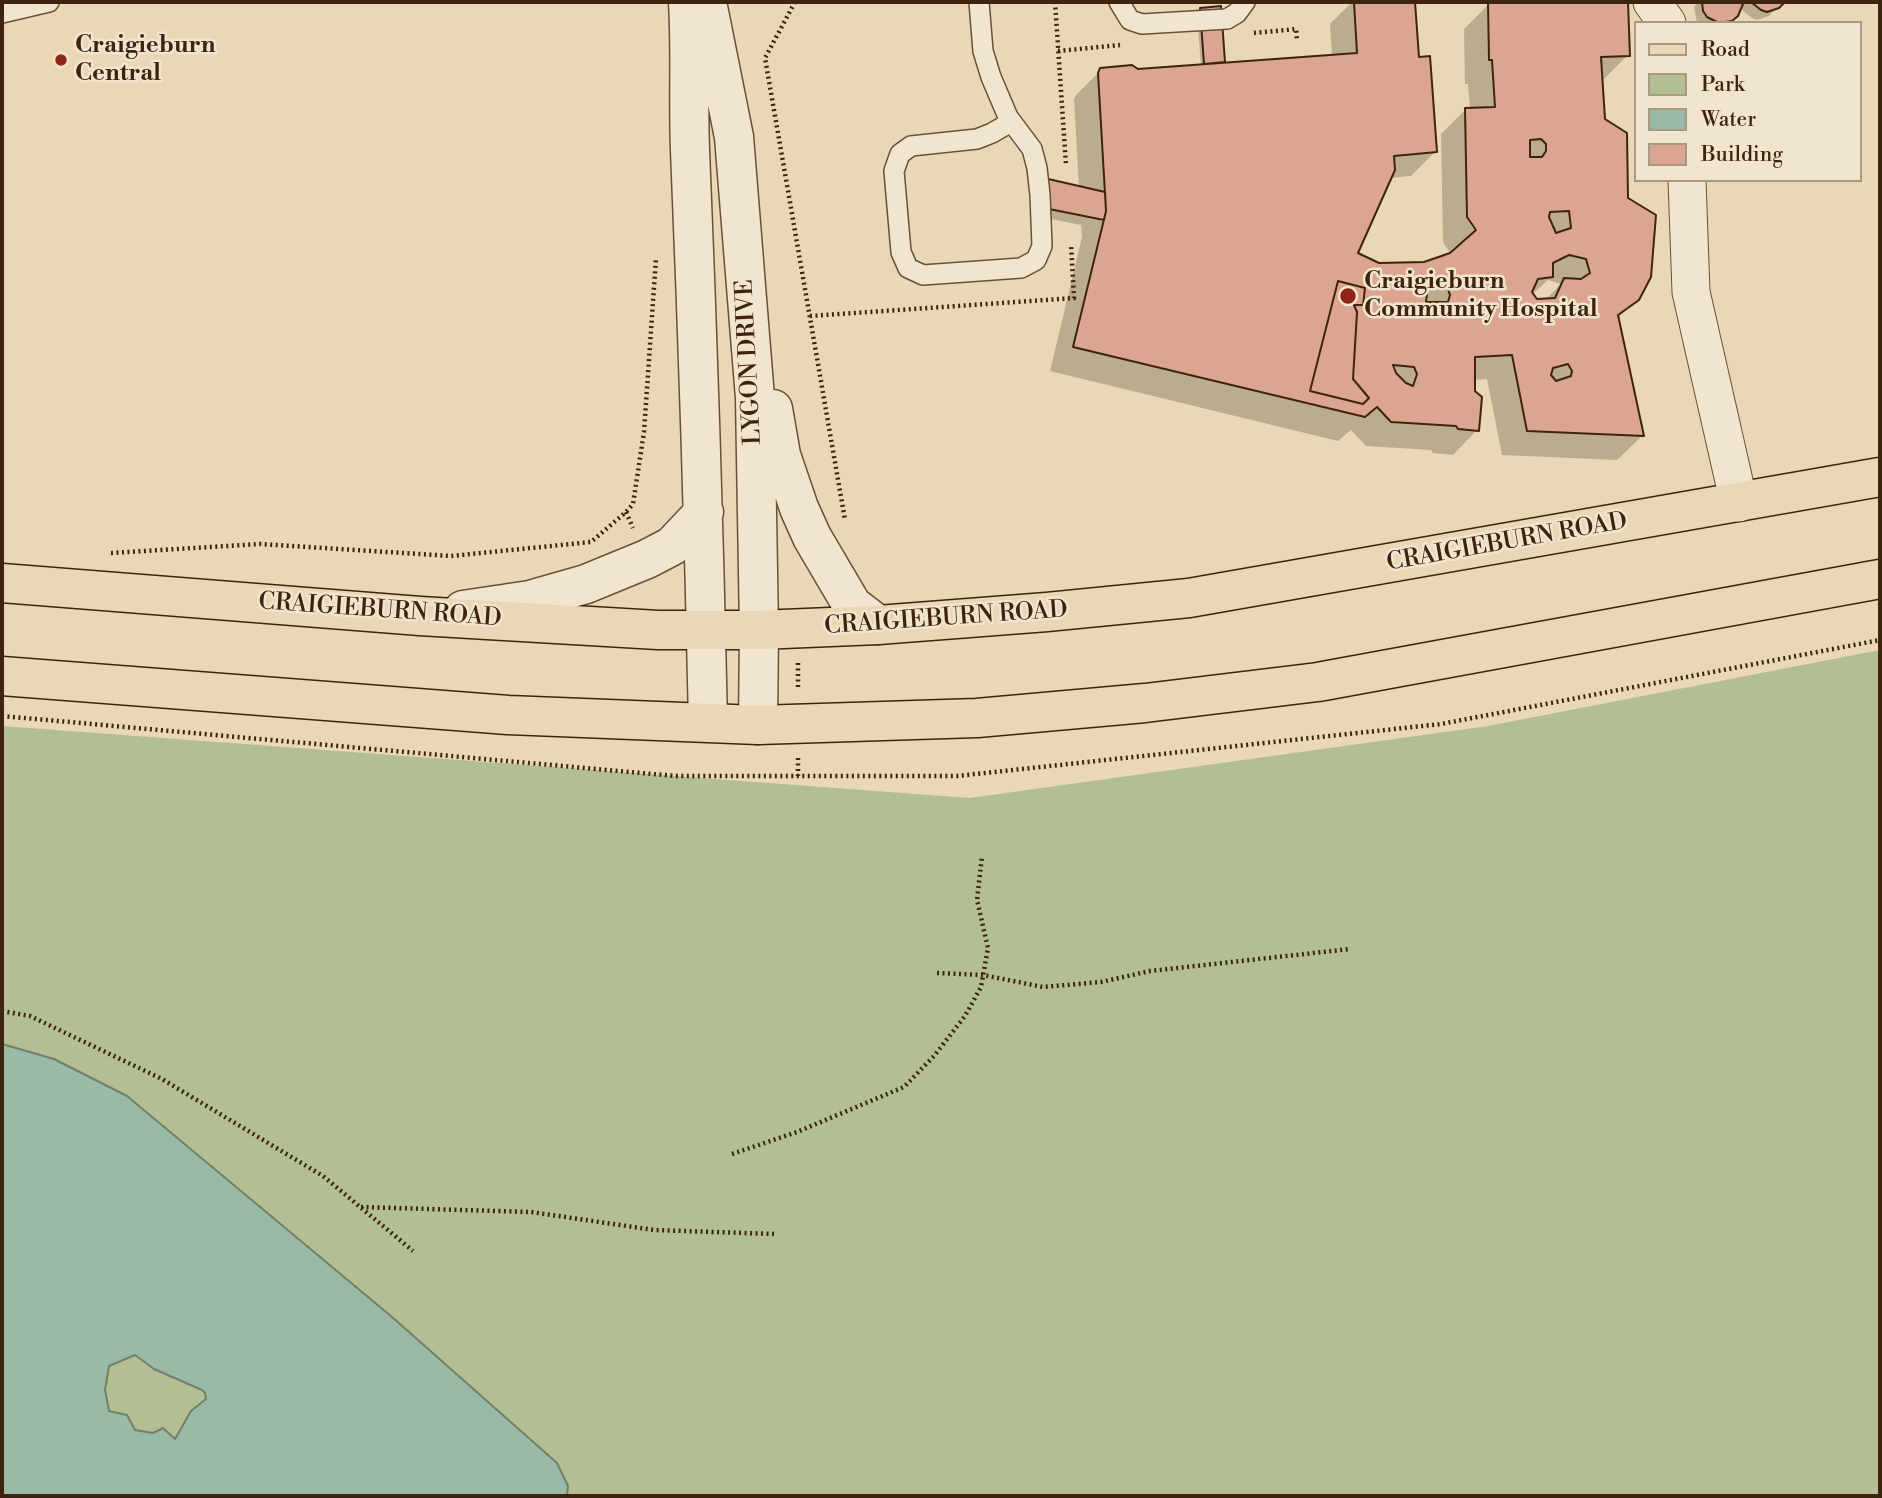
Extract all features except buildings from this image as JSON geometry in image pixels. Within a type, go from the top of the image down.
[{"type":"main road","name":"CRAIGIEBURN ROAD","points":[[2,583],[658,630],[759,630],[878,625],[1189,598],[1880,477]]},
{"type":"main road","points":[[2,676],[508,715],[758,725],[976,718],[1145,703],[1318,682],[1880,579]]},
{"type":"street","name":"LYGON DRIVE","points":[[688,2],[708,722]]},
{"type":"street","name":"LYGON DRIVE","points":[[707,2],[734,137],[755,398],[758,725]]},
{"type":"street","points":[[1652,2],[1666,21]]},
{"type":"street","points":[[734,137],[758,257],[774,414],[781,455],[812,537],[852,605],[878,625]]},
{"type":"street","points":[[1687,182],[1692,292],[1739,503]]},
{"type":"street","points":[[420,615],[530,600],[586,584],[672,546],[704,512]]},
{"type":"lane","points":[[2,13],[49,2]]},
{"type":"lane","points":[[979,2],[983,51],[991,77],[1011,121],[1032,149],[1037,167],[1042,246],[1036,260],[1021,268],[923,275],[908,268],[901,252],[894,171],[900,154],[911,146],[977,139],[1011,121]]},
{"type":"lane","points":[[1119,2],[1130,20],[1142,24],[1227,19],[1237,13],[1245,2]]},
{"type":"path","points":[[795,2],[765,58],[847,530],[812,537]]},
{"type":"path","points":[[1055,2],[1066,174]]},
{"type":"path","points":[[810,316],[1074,298],[1070,243]]},
{"type":"path","points":[[101,554],[260,544],[451,556],[591,542],[633,504],[644,432],[656,254]]},
{"type":"path","points":[[732,1154],[797,1132],[904,1087],[934,1056],[965,1016],[981,987],[988,948],[976,900],[982,856]]},
{"type":"path","points":[[937,973],[983,975],[1043,987],[1101,982],[1150,971],[1350,949]]},
{"type":"path","points":[[2,1011],[30,1016],[162,1079],[323,1176],[413,1251]]},
{"type":"path","points":[[360,1207],[531,1212],[654,1230],[776,1234]]},
{"type":"green space","points":[[1880,650],[1880,1496],[2,1496],[2,726],[970,798],[1488,726]]},
{"type":"water","points":[[2,1044],[54,1059],[127,1096],[392,1317],[557,1463],[568,1486],[567,1496],[2,1496]],"holes":[[[135,1355],[154,1369],[205,1393],[206,1399],[191,1411],[175,1439],[163,1428],[153,1433],[135,1430],[127,1415],[109,1411],[105,1390],[109,1366]]]},
{"type":"place","name":"Craigieburn Central","points":[[61,60]]},
{"type":"place","name":"Craigieburn Community Hospital","points":[[1348,296]]}]
